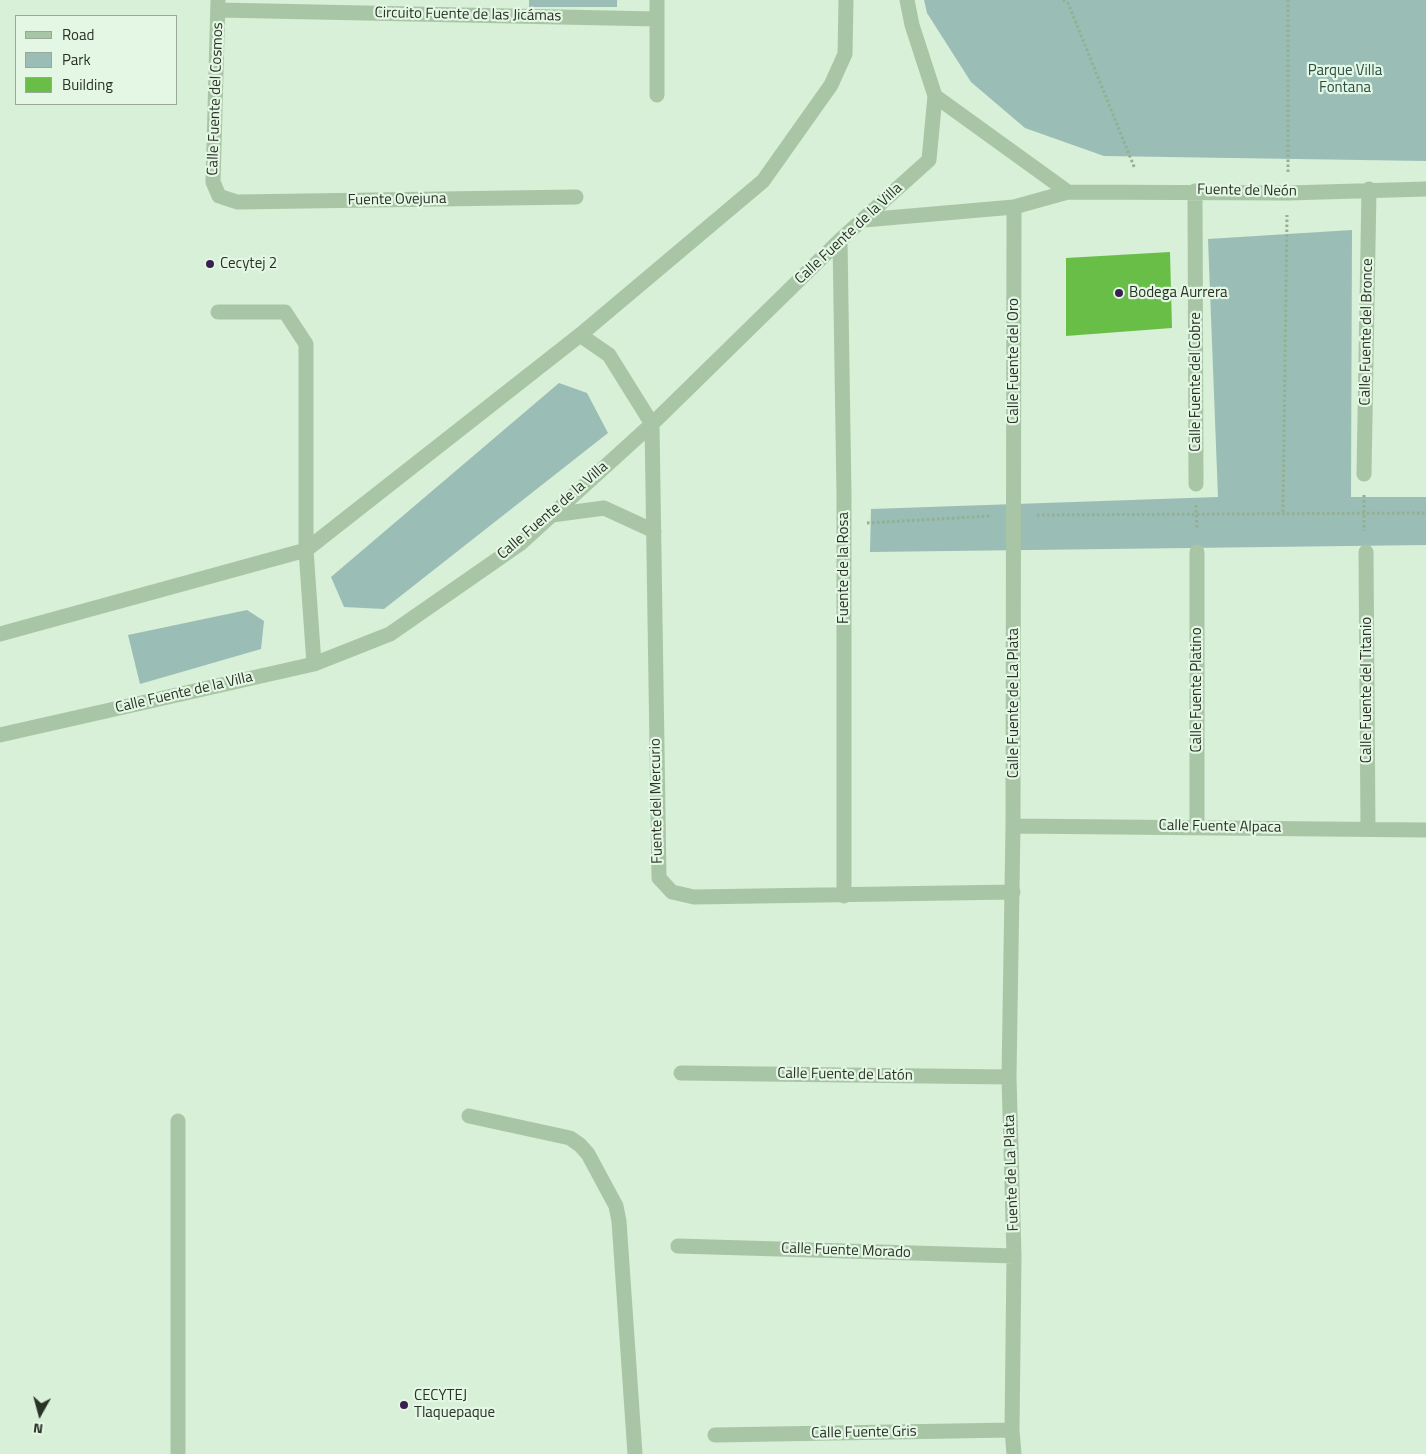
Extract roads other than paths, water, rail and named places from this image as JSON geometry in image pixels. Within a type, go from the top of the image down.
[{"type":"street","points":[[657,0],[657,95]]},
{"type":"street","points":[[0,634],[306,550],[580,335],[763,181],[831,85],[845,54],[846,0]]},
{"type":"street","points":[[907,0],[912,25],[935,96],[1068,192]]},
{"type":"street","name":"Circuito Fuente de las Jicámas","points":[[218,5],[657,20]]},
{"type":"street","name":"Calle Fuente del Cosmos","points":[[218,5],[213,182],[219,196]]},
{"type":"street","name":"Calle Fuente de la Villa","points":[[0,735],[314,664],[390,634],[521,543],[652,424],[840,240],[929,160],[935,96]]},
{"type":"street","name":"Fuente de Neón","points":[[864,220],[1014,208],[1068,192],[1195,191],[1288,193],[1426,189]]},
{"type":"street","name":"Calle Fuente del Bronce","points":[[1364,474],[1369,190]]},
{"type":"street","name":"Calle Fuente del Cobre","points":[[1195,191],[1196,484]]},
{"type":"street","name":"Fuente Ovejuna","points":[[219,196],[237,202],[576,197]]},
{"type":"street","name":"Calle Fuente del Oro","points":[[1014,208],[1014,515]]},
{"type":"street","name":"Fuente de la Rosa","points":[[840,240],[844,524],[844,896]]},
{"type":"street","points":[[218,312],[285,312],[306,344],[306,550],[314,664]]},
{"type":"street","points":[[580,335],[609,355],[652,424]]},
{"type":"street","name":"Fuente del Mercurio","points":[[652,424],[659,878],[672,892],[694,897],[1013,892]]},
{"type":"street","points":[[552,515],[604,508],[654,531]]},
{"type":"street","name":"Calle Fuente de La Plata","points":[[1013,892],[1014,515]]},
{"type":"street","name":"Calle Fuente Platino","points":[[1197,552],[1197,827]]},
{"type":"street","name":"Calle Fuente del Titanio","points":[[1366,552],[1368,829]]},
{"type":"street","name":"Calle Fuente Alpaca","points":[[1013,826],[1426,830]]},
{"type":"street","name":"Fuente de La Plata","points":[[1013,892],[1009,1077],[1014,1256],[1012,1430],[1014,1454]]},
{"type":"street","name":"Calle Fuente de Latón","points":[[681,1073],[1009,1077]]},
{"type":"street","points":[[469,1116],[570,1138],[588,1154],[616,1206],[619,1221],[635,1454]]},
{"type":"street","points":[[178,1122],[178,1454]]},
{"type":"street","name":"Calle Fuente Morado","points":[[678,1246],[1014,1256]]},
{"type":"street","name":"Calle Fuente Gris","points":[[715,1435],[1012,1430]]},
{"type":"place","name":"Cecytej 2","points":[[210,264]]},
{"type":"place","name":"Bodega Aurrera","points":[[1119,293]]},
{"type":"place","name":"CECYTEJ Tlaquepaque","points":[[404,1405]]},
{"type":"park label","name":"Parque Villa Fontana","points":[[1345,80]]}]
